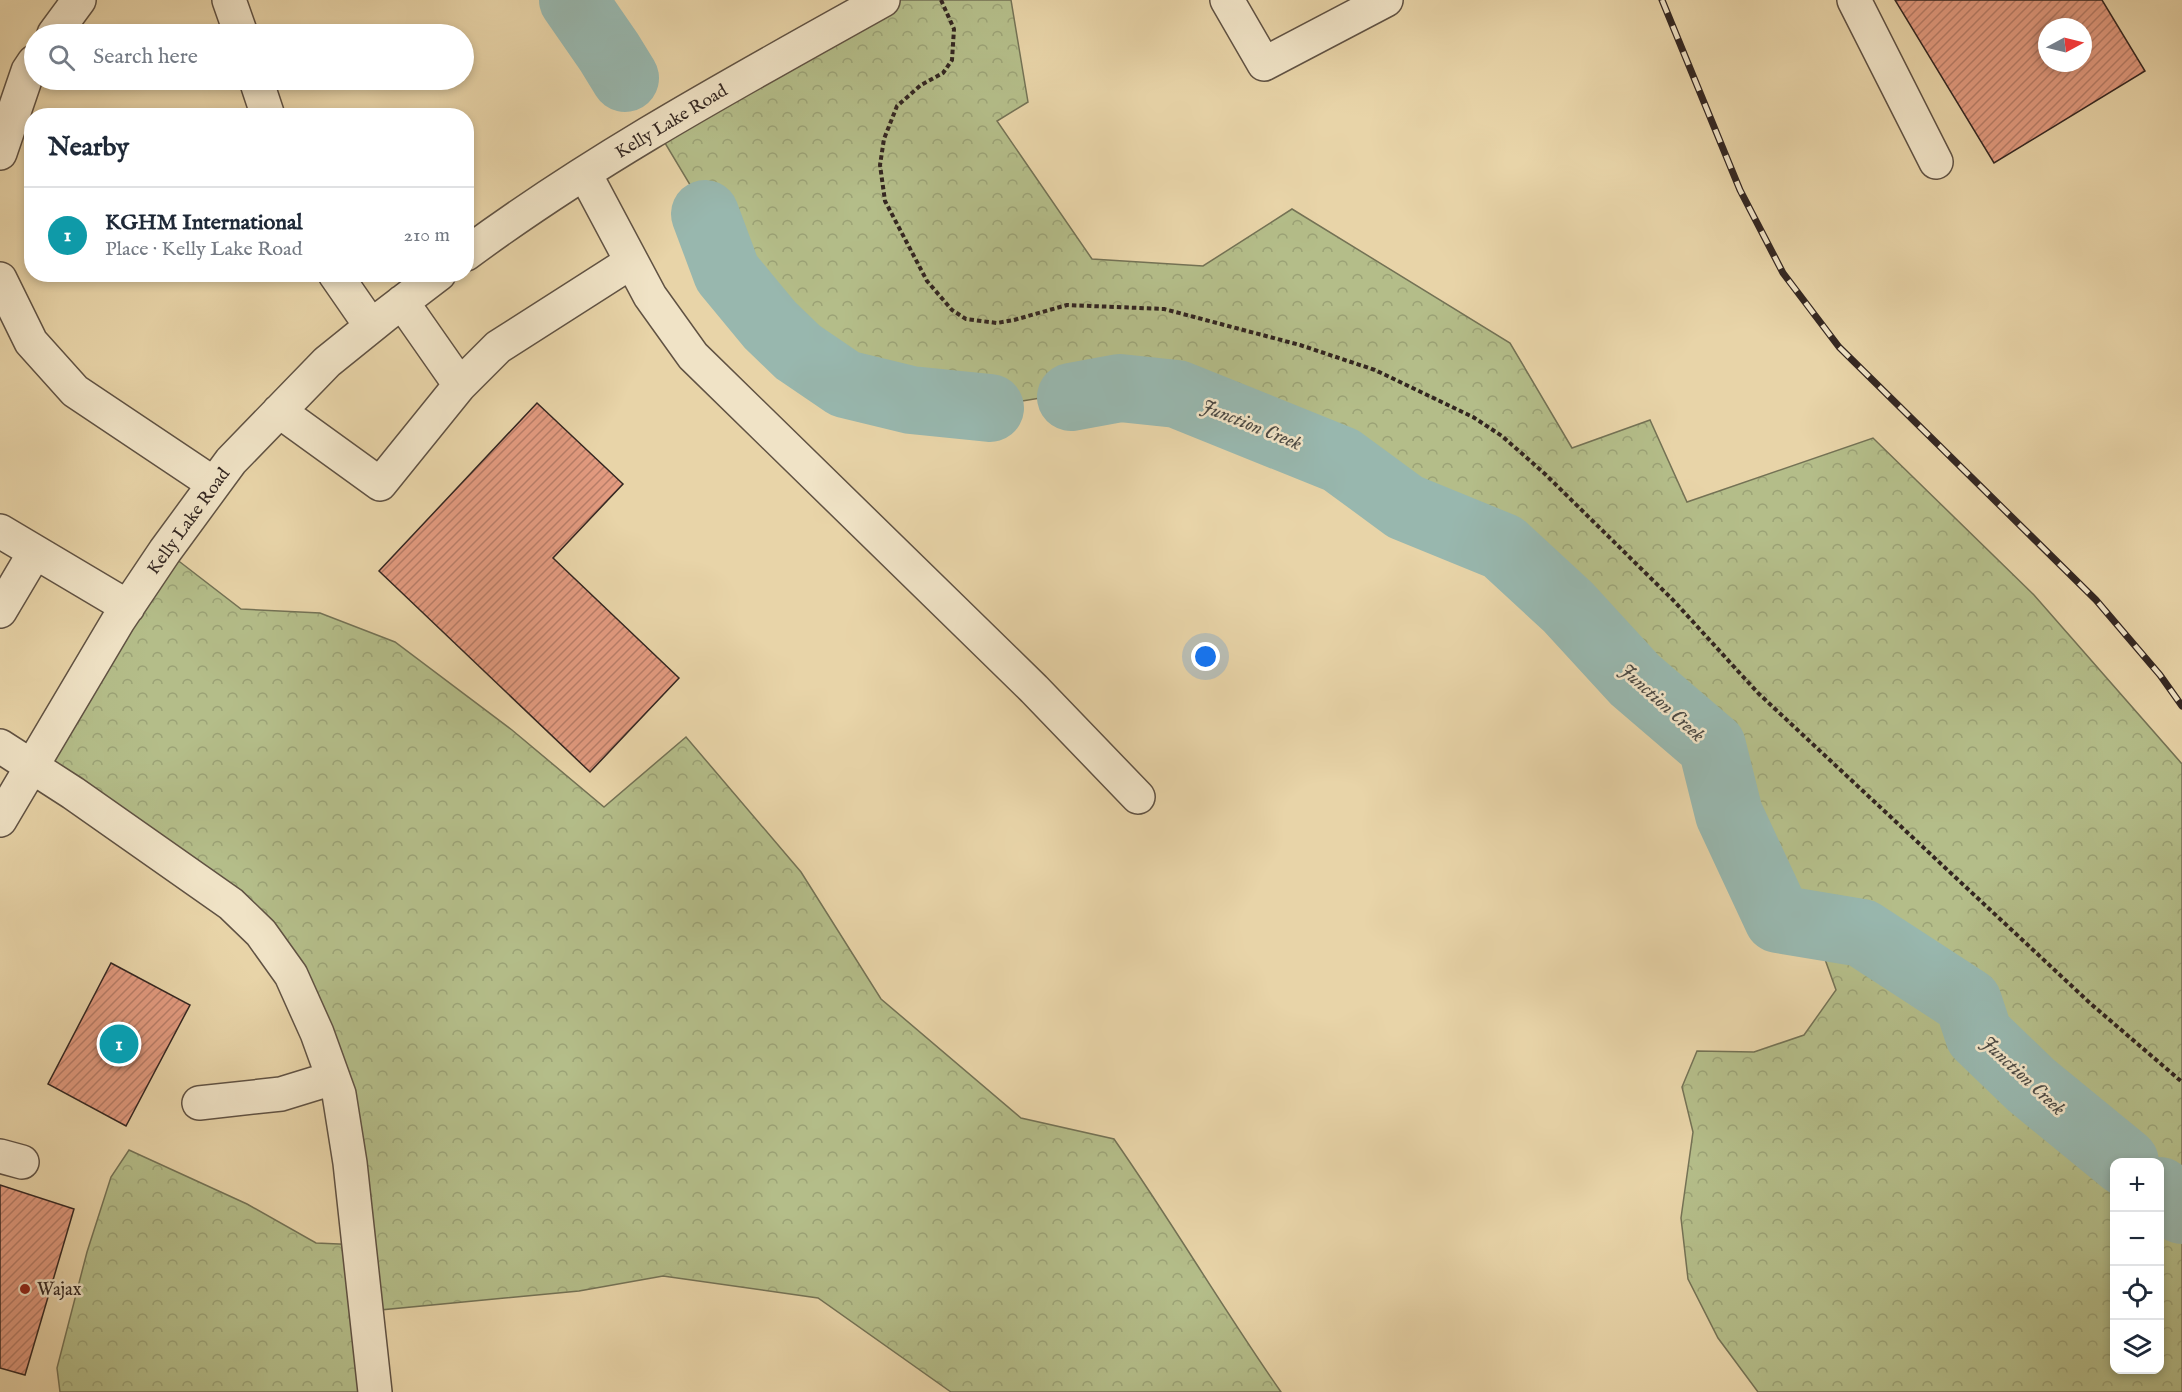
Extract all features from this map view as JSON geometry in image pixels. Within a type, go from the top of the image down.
[{"type":"street","points":[[61,24],[79,0]]},
{"type":"street","points":[[230,0],[238,24]]},
{"type":"street","name":"Kelly Lake Road","points":[[474,248],[585,174],[734,83],[883,0]]},
{"type":"street","points":[[1227,0],[1264,64],[1386,0]]},
{"type":"street","points":[[1854,0],[1936,162]]},
{"type":"street","points":[[0,153],[24,84]]},
{"type":"street","points":[[259,90],[265,108]]},
{"type":"street","points":[[585,174],[650,296],[693,356],[1034,689],[1137,797]]},
{"type":"street","points":[[279,411],[380,484],[460,385],[498,347],[632,262]]},
{"type":"street","points":[[0,279],[31,342],[75,391],[214,484]]},
{"type":"street","points":[[341,282],[371,326]]},
{"type":"street","name":"Kelly Lake Road","points":[[0,820],[128,607],[165,551],[231,461],[327,362],[429,282]]},
{"type":"street","points":[[402,302],[460,385]]},
{"type":"street","points":[[0,531],[128,607]]},
{"type":"street","points":[[0,611],[35,552]]},
{"type":"street","points":[[0,746],[73,793],[231,904],[261,933],[291,975],[317,1033],[339,1094],[350,1162],[375,1392]]},
{"type":"street","points":[[199,1103],[281,1094],[333,1078]]},
{"type":"path","points":[[941,0],[954,29],[952,60],[943,73],[921,85],[897,106],[884,139],[880,165],[885,201],[927,281],[952,310],[966,319],[997,322],[1014,320],[1067,305],[1164,309],[1300,345],[1375,370],[1473,417],[1502,436],[1545,474],[1673,600],[1758,693],[2091,1005],[2182,1082]]},
{"type":"green space","points":[[891,0],[1011,0],[1028,102],[997,121],[1092,259],[1203,266],[1292,209],[1510,343],[1572,448],[1650,420],[1687,502],[1873,438],[2034,595],[2182,764],[2182,1392],[1758,1392],[1718,1338],[1688,1279],[1681,1218],[1693,1132],[1682,1087],[1697,1051],[1754,1052],[1804,1035],[1836,990],[1812,923],[1780,916],[1731,814],[1714,745],[1638,678],[1569,605],[1504,545],[1407,504],[1342,457],[1178,391],[1120,385],[991,406],[911,397],[847,382],[802,351],[771,323],[730,272],[710,218],[659,133]]},
{"type":"green space","points":[[167,552],[241,609],[320,613],[395,642],[512,730],[604,807],[686,737],[801,872],[881,999],[1021,1118],[1114,1139],[1281,1392],[951,1392],[818,1298],[663,1276],[579,1291],[370,1311],[378,1392],[60,1392],[57,1368],[87,1252],[111,1177],[129,1150],[247,1204],[316,1243],[362,1245],[294,973],[34,766]]},
{"type":"building","points":[[1895,0],[2102,0],[2145,71],[1994,163]]},
{"type":"building","points":[[537,403],[623,484],[553,558],[679,678],[590,772],[379,571]]},
{"type":"building","points":[[111,963],[190,1005],[126,1126],[48,1084]]},
{"type":"building","name":"Wajax","points":[[0,1185],[74,1209],[25,1375],[0,1368]]},
{"type":"waterway","name":"Junction Creek","points":[[573,0],[625,78]]},
{"type":"waterway","name":"Junction Creek","points":[[705,214],[727,273],[770,325],[798,352],[845,384],[911,400],[990,408]]},
{"type":"waterway","name":"Junction Creek","points":[[1071,397],[1120,388],[1177,394],[1341,460],[1405,507],[1503,547],[1568,607],[1635,680],[1712,746],[1729,814],[1778,919],[1862,933],[1968,1002],[1979,1035],[2031,1085],[2120,1158]]},
{"type":"waterway","name":"Junction Creek","points":[[2164,1194],[2182,1210]]},
{"type":"railway","points":[[1662,0],[1740,190],[1783,273],[1839,347],[2096,600],[2160,675],[2182,706]]},
{"type":"place","name":"KGHM International","points":[[119,1044]]},
{"type":"place","name":"Wajax","points":[[25,1289]]}]
